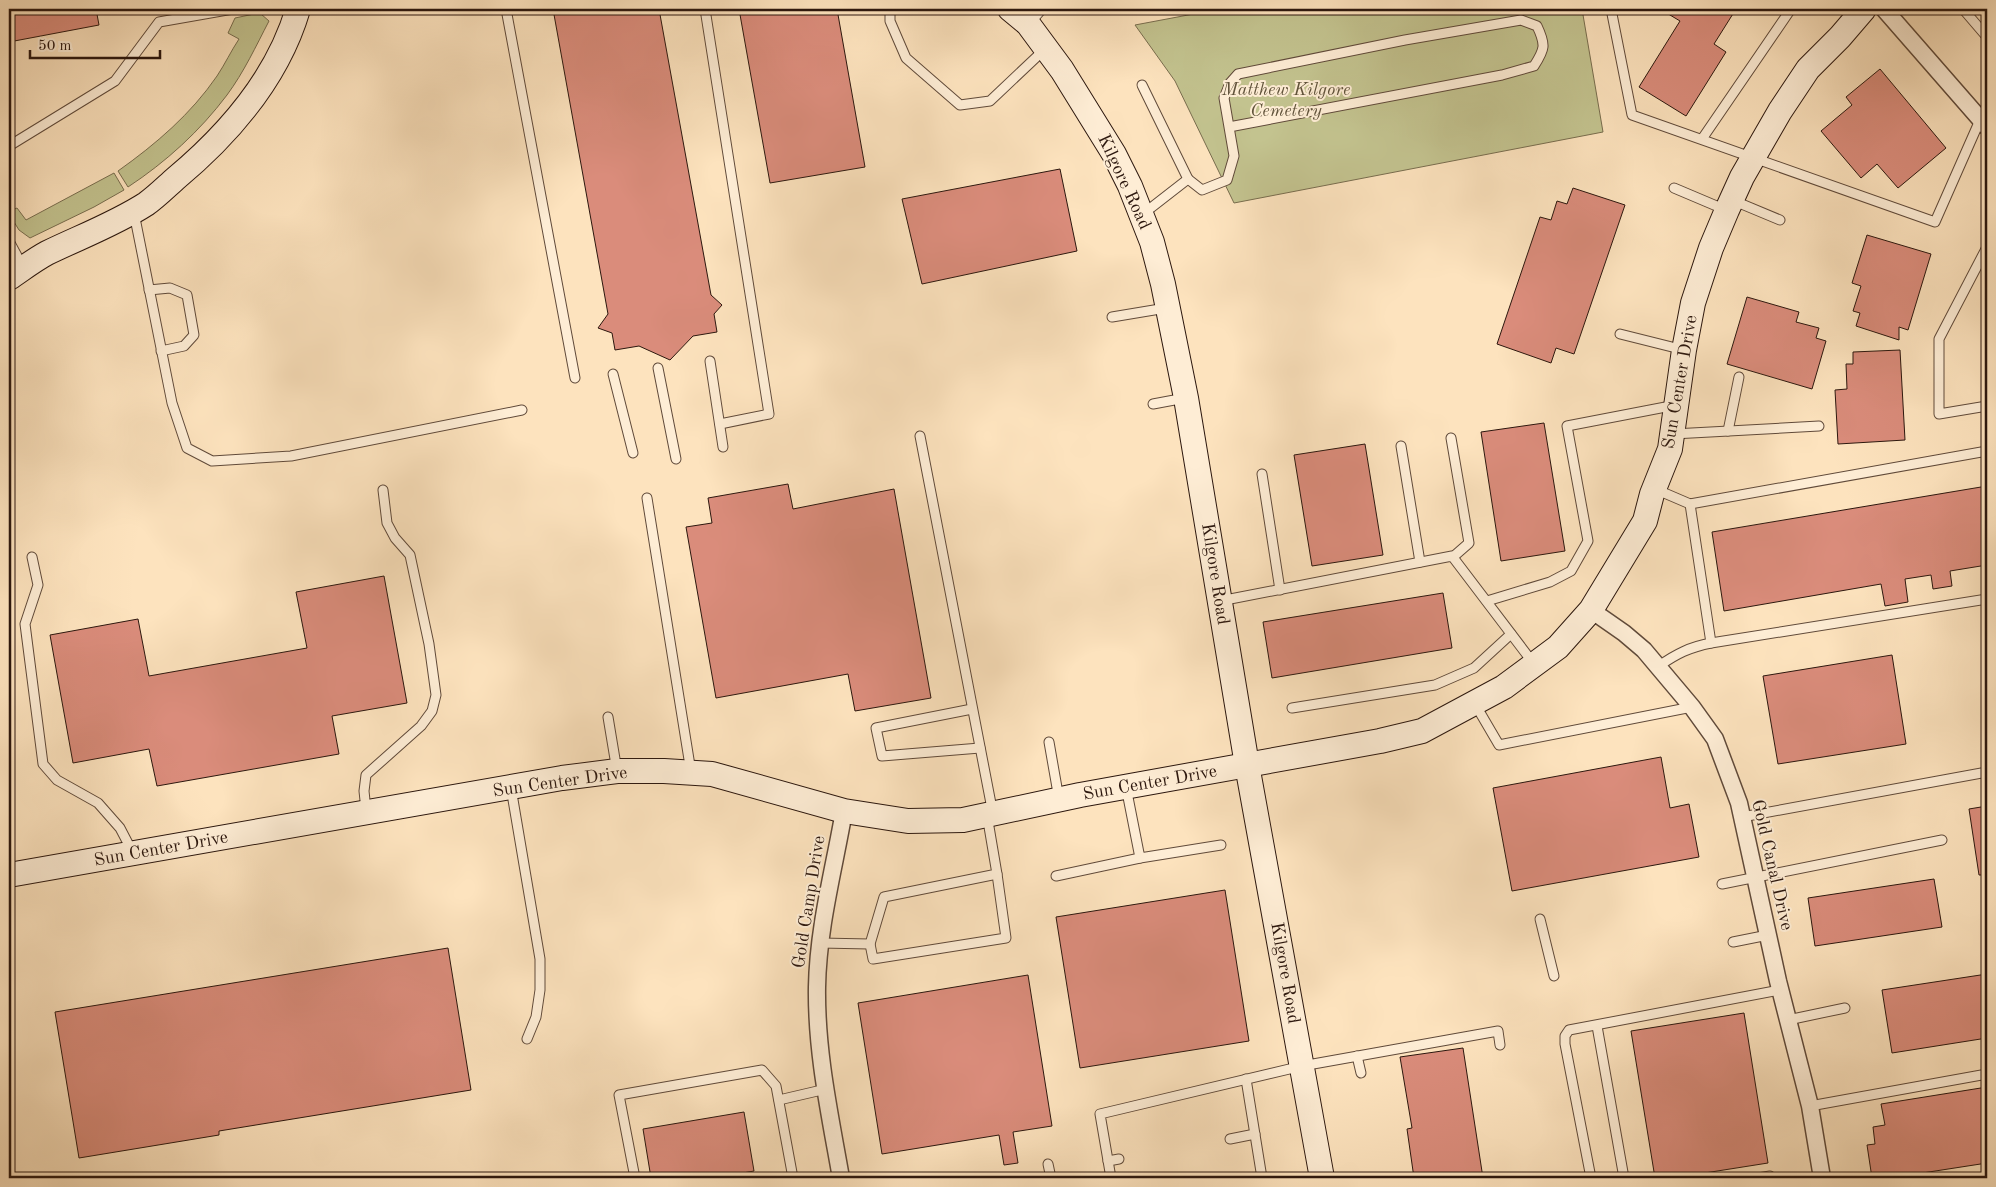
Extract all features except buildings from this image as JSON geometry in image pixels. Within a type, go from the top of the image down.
[{"type":"street","points":[[16,273],[45,254],[100,229],[146,204],[212,147],[237,120],[276,62],[294,23],[298,9]]},
{"type":"street","name":"Kilgore Road","points":[[1010,9],[1035,17],[1046,48],[1082,100],[1114,154],[1130,186],[1152,242],[1168,308],[1186,398],[1247,765],[1322,1178]]},
{"type":"street","name":"Sun Center Drive","points":[[9,876],[562,778],[617,771],[712,774],[844,811],[908,821],[963,820],[1126,787],[1380,741],[1422,731],[1504,687],[1558,647],[1591,610],[1645,521],[1654,489],[1670,450],[1678,405],[1684,350],[1693,303],[1711,248],[1729,205],[1753,157],[1808,69],[1840,37],[1864,9]]},
{"type":"street","points":[[1884,9],[1984,124]]},
{"type":"street","name":"Gold Canal Drive","points":[[1591,610],[1624,633],[1644,650],[1659,666],[1715,738],[1732,783],[1742,818],[1780,990],[1810,1106],[1822,1178]]},
{"type":"street","name":"Gold Camp Drive","points":[[841,1178],[819,1050],[817,987],[825,906],[844,811]]},
{"type":"lane","points":[[9,146],[115,81],[159,22],[233,9]]},
{"type":"lane","points":[[506,9],[575,378]]},
{"type":"lane","points":[[705,9],[769,414],[720,424]]},
{"type":"lane","points":[[890,9],[890,21],[906,58],[960,105],[990,101],[1046,48]]},
{"type":"lane","points":[[1612,9],[1632,115],[1935,222],[1984,124]]},
{"type":"lane","points":[[1702,140],[1791,9]]},
{"type":"lane","points":[[1963,9],[1987,37]]},
{"type":"lane","points":[[1142,85],[1188,179],[1202,190],[1227,180],[1234,156],[1229,128],[1224,98],[1230,83],[1238,74],[1405,40],[1521,20],[1537,26],[1543,40],[1544,52],[1534,66],[1502,75],[1229,128]]},
{"type":"lane","points":[[1141,216],[1188,179]]},
{"type":"lane","points":[[1674,188],[1780,220]]},
{"type":"lane","points":[[133,211],[172,403],[187,448],[212,462],[291,456],[522,410]]},
{"type":"lane","points":[[9,241],[16,273]]},
{"type":"lane","points":[[1987,247],[1939,339],[1939,414],[1987,406]]},
{"type":"lane","points":[[149,290],[170,288],[187,295],[194,335],[184,346],[161,351]]},
{"type":"lane","points":[[1112,316],[1168,308]]},
{"type":"lane","points":[[1620,334],[1684,350]]},
{"type":"lane","points":[[710,361],[723,447]]},
{"type":"lane","points":[[658,368],[676,459]]},
{"type":"lane","points":[[613,374],[633,453]]},
{"type":"lane","points":[[1728,431],[1739,377]]},
{"type":"lane","points":[[1153,404],[1186,398]]},
{"type":"lane","points":[[1487,601],[1550,582],[1571,571],[1588,541],[1567,426],[1678,405]]},
{"type":"lane","points":[[1673,434],[1819,426]]},
{"type":"lane","points":[[920,436],[980,748],[1006,938],[873,959],[870,944],[884,896],[997,874]]},
{"type":"lane","points":[[1220,601],[1453,557],[1469,543],[1451,438]]},
{"type":"lane","points":[[1401,446],[1420,562]]},
{"type":"lane","points":[[1654,489],[1690,504],[1987,451]]},
{"type":"lane","points":[[1262,474],[1280,590]]},
{"type":"lane","points":[[366,813],[364,791],[366,775],[421,726],[432,711],[436,695],[429,644],[410,555],[395,538],[388,523],[383,490]]},
{"type":"lane","points":[[647,498],[691,772]]},
{"type":"lane","points":[[1690,504],[1711,643]]},
{"type":"lane","points":[[32,557],[38,585],[25,624],[43,764],[57,780],[98,803],[120,828],[133,854]]},
{"type":"lane","points":[[1453,557],[1534,664]]},
{"type":"lane","points":[[1659,666],[1678,652],[1693,646],[1987,599]]},
{"type":"lane","points":[[1292,708],[1435,685],[1474,668],[1511,634]]},
{"type":"lane","points":[[1475,704],[1499,744],[1692,707]]},
{"type":"lane","points":[[972,709],[876,728],[882,756],[980,748]]},
{"type":"lane","points":[[608,717],[617,771]]},
{"type":"lane","points":[[1049,742],[1060,800]]},
{"type":"lane","points":[[1742,818],[1987,772]]},
{"type":"lane","points":[[1126,787],[1140,858]]},
{"type":"lane","points":[[511,788],[540,959],[540,990],[536,1017],[526,1038]]},
{"type":"lane","points":[[1722,884],[1942,840]]},
{"type":"lane","points":[[1056,876],[1140,858],[1221,845]]},
{"type":"lane","points":[[1540,919],[1554,976]]},
{"type":"lane","points":[[1733,942],[1768,935]]},
{"type":"lane","points":[[820,943],[870,944]]},
{"type":"lane","points":[[1591,1178],[1565,1044],[1565,1036],[1569,1030],[1780,990]]},
{"type":"lane","points":[[1788,1020],[1845,1008]]},
{"type":"lane","points":[[1597,1026],[1624,1178]]},
{"type":"lane","points":[[1111,1178],[1100,1114],[1302,1066],[1498,1031],[1500,1045]]},
{"type":"lane","points":[[1357,1056],[1361,1073]]},
{"type":"lane","points":[[635,1178],[619,1095],[762,1070],[776,1086],[793,1178]]},
{"type":"lane","points":[[1810,1106],[1987,1074]]},
{"type":"lane","points":[[1246,1079],[1262,1178]]},
{"type":"lane","points":[[779,1100],[826,1090]]},
{"type":"lane","points":[[1230,1139],[1255,1134]]},
{"type":"lane","points":[[1108,1162],[1119,1159]]},
{"type":"lane","points":[[1048,1164],[1051,1178]]},
{"type":"lane","points":[[1758,1178],[1770,1176]]},
{"type":"green space","name":"Matthew Kilgore Cemetery","points":[[1220,9],[1582,9],[1603,132],[1234,203],[1175,81],[1135,25]]},
{"type":"green space","points":[[261,14],[269,21],[227,95],[182,145],[128,187],[118,171],[172,128],[196,103],[217,76],[239,39],[228,33],[235,18]]},
{"type":"green space","points":[[114,173],[124,190],[30,238],[19,230],[9,214],[9,211],[17,208],[26,220]]}]
